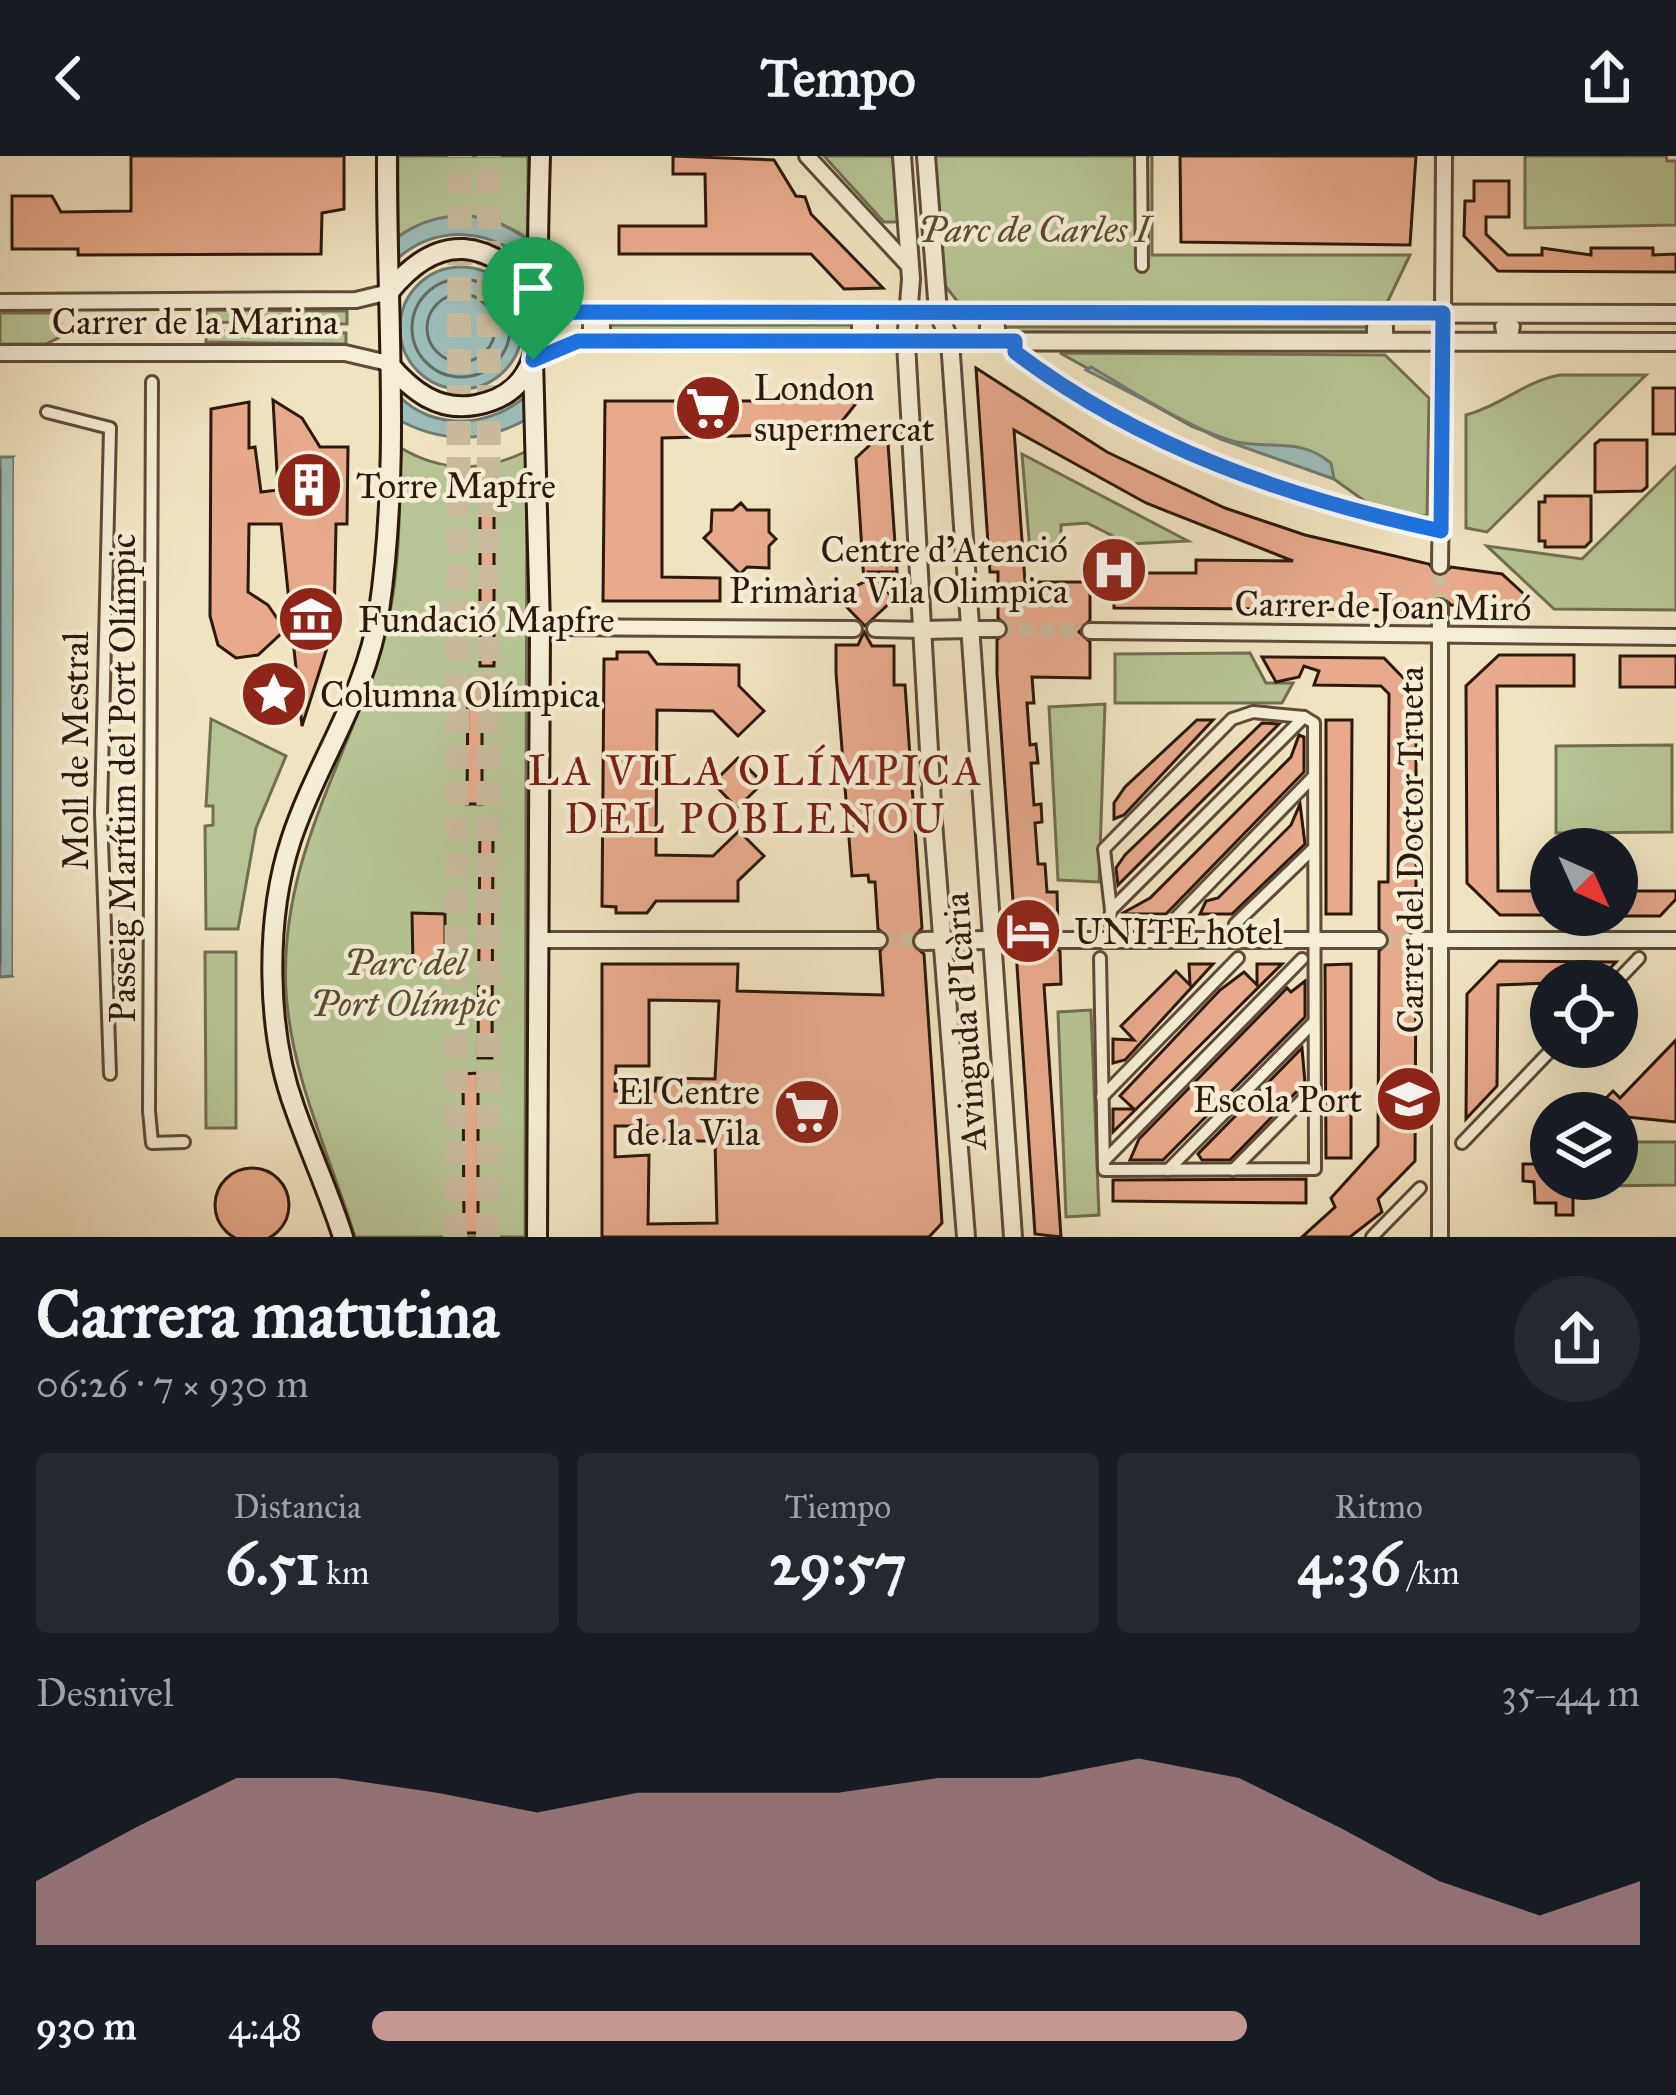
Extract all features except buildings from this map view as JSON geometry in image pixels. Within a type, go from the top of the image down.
[{"type":"main road","points":[[343,1237],[283,1064],[276,1021],[276,933],[291,841],[346,720],[376,626],[385,535],[387,156]]},
{"type":"main road","points":[[537,1237],[540,627],[533,360],[539,304],[540,156]]},
{"type":"main road","points":[[389,292],[418,261],[463,248],[499,258],[539,304]]},
{"type":"main road","points":[[388,364],[415,392],[451,407],[498,399],[533,360]]},
{"type":"street","points":[[807,156],[910,267]]},
{"type":"street","name":"Avinguda d'Icària","points":[[902,156],[910,267],[906,343],[965,1237]]},
{"type":"street","name":"Avinguda d'Icària","points":[[926,156],[938,312],[950,341],[1012,1237]]},
{"type":"street","points":[[1141,156],[1142,266]]},
{"type":"street","points":[[1440,566],[1444,156]]},
{"type":"street","name":"Carrer de la Marina","points":[[0,302],[356,300],[389,292]]},
{"type":"street","points":[[539,304],[910,313],[1676,314]]},
{"type":"street","points":[[533,360],[578,341],[906,343],[1007,337],[1676,342]]},
{"type":"street","points":[[1007,337],[1015,352],[1055,382],[1187,452],[1362,515],[1441,531]]},
{"type":"street","name":"Carrer de la Marina","points":[[0,353],[345,353],[388,364]]},
{"type":"street","name":"Passeig Marítim del Port Olímpic","points":[[152,382],[149,1111],[152,1143],[184,1142]]},
{"type":"street","name":"Moll de Mestral","points":[[47,412],[110,428],[101,812],[110,1074]]},
{"type":"street","name":"Carrer del Doctor Trueta","points":[[1440,607],[1440,1237]]},
{"type":"street","points":[[540,627],[854,629]]},
{"type":"street","points":[[875,629],[998,629]]},
{"type":"street","name":"Carrer de Joan Miró","points":[[1090,631],[1676,637]]},
{"type":"street","points":[[1253,712],[1309,720],[1110,916],[1104,849],[1232,718],[1253,712]]},
{"type":"street","points":[[1100,958],[1104,1170],[1309,1166],[1314,776],[1309,720]]},
{"type":"street","points":[[1168,926],[1314,776]]},
{"type":"street","points":[[1235,925],[1314,848]]},
{"type":"street","points":[[537,940],[879,940]]},
{"type":"street","points":[[923,941],[1015,940]]},
{"type":"street","points":[[1059,940],[1378,940]]},
{"type":"street","points":[[1415,940],[1676,940]]},
{"type":"street","points":[[1102,1096],[1238,958]]},
{"type":"street","points":[[1104,1160],[1302,958]]},
{"type":"street","points":[[1168,1170],[1314,1022]]},
{"type":"street","points":[[1462,1142],[1534,1068]]},
{"type":"street","points":[[1232,1170],[1313,1088]]},
{"type":"street","points":[[1372,1237],[1420,1188]]},
{"type":"green space","points":[[398,156],[528,156],[528,239],[497,223],[463,217],[430,221],[398,237]]},
{"type":"green space","name":"Parc de Carles I","points":[[824,156],[902,156],[906,222],[884,222]]},
{"type":"green space","name":"Parc de Carles I","points":[[935,156],[1152,156],[1152,255],[1410,255],[1386,305],[958,302],[942,282]]},
{"type":"green space","points":[[1525,156],[1666,156],[1667,161],[1676,161],[1676,225],[1525,228]]},
{"type":"green space","points":[[206,310],[347,311],[347,324],[206,322]]},
{"type":"green space","points":[[0,313],[54,313],[61,323],[60,337],[46,344],[0,344]]},
{"type":"green space","points":[[604,325],[858,325],[858,332],[604,332]]},
{"type":"green space","points":[[999,327],[1373,327],[1373,332],[999,332]]},
{"type":"green space","points":[[206,331],[346,333],[346,344],[206,342]]},
{"type":"green space","name":"Parc de Carles I","points":[[1060,353],[1385,355],[1429,398],[1427,516],[1377,510],[1334,479],[1193,427]]},
{"type":"green space","points":[[1560,375],[1646,375],[1487,532],[1466,528],[1466,415]]},
{"type":"green space","name":"Parc del Port Olímpic","points":[[401,448],[432,462],[464,467],[495,463],[527,451],[525,1237],[355,1237],[303,1085],[289,1023],[287,943],[293,897],[389,617],[398,545]]},
{"type":"green space","points":[[1022,454],[1188,541],[1129,544],[1087,523],[1061,525],[1061,549],[1030,551]]},
{"type":"green space","points":[[1676,466],[1676,610],[1554,609],[1487,546],[1582,559]]},
{"type":"green space","points":[[1250,653],[1266,683],[1293,683],[1282,703],[1115,703],[1115,654]]},
{"type":"green space","points":[[1105,704],[1099,882],[1058,880],[1049,707]]},
{"type":"green space","points":[[211,719],[286,756],[256,828],[238,929],[206,929],[205,826],[213,825],[213,806],[206,806]]},
{"type":"green space","points":[[1672,745],[1672,832],[1556,828],[1556,746]]},
{"type":"green space","points":[[205,952],[236,952],[236,1128],[206,1128]]},
{"type":"green space","points":[[1091,1010],[1099,1215],[1066,1217],[1058,1012]]},
{"type":"green space","points":[[1638,1142],[1676,1142],[1676,1185],[1638,1185]]},
{"type":"water","points":[[468,215],[501,224],[528,239],[529,264],[499,243],[465,235],[430,240],[398,258],[398,237],[406,232],[431,220]]},
{"type":"water","points":[[461,267],[484,272],[504,285],[517,305],[522,328],[517,351],[504,371],[484,384],[461,389],[438,384],[418,371],[405,351],[400,328],[405,305],[418,285],[438,272]]},
{"type":"water","points":[[1091,367],[1145,399],[1177,417],[1086,370]]},
{"type":"water","points":[[528,394],[527,419],[494,433],[446,436],[397,419],[398,395],[428,415],[463,421],[497,414]]},
{"type":"water","points":[[1190,424],[1243,443],[1310,450],[1331,463],[1334,479],[1218,438]]},
{"type":"water","points":[[0,457],[14,457],[13,976],[0,977]]},
{"type":"pier","points":[[14,457],[20,457],[19,976],[13,976]]},
{"type":"tunnel","points":[[455,1237],[460,156]]},
{"type":"tunnel","points":[[488,1237],[489,156]]},
{"type":"tunnel","points":[[1440,566],[1440,607]]},
{"type":"tunnel","points":[[998,629],[1090,631]]},
{"type":"tunnel","points":[[879,940],[923,941]]},
{"type":"tunnel","points":[[1015,940],[1059,940]]},
{"type":"tunnel","points":[[1379,940],[1416,940]]},
{"type":"place","name":"London supermercat","points":[[708,408]]},
{"type":"place","name":"Torre Mapfre","points":[[309,485]]},
{"type":"place","name":"Centre d'Atenció Primària Vila Olimpica","points":[[1114,570]]},
{"type":"place","name":"Fundació Mapfre","points":[[311,619]]},
{"type":"place","name":"Columna Olímpica","points":[[274,694]]},
{"type":"place","name":"UNITE hotel","points":[[1028,931]]},
{"type":"place","name":"Escola Port","points":[[1409,1099]]},
{"type":"place","name":"El Centre de la Vila","points":[[807,1112]]},
{"type":"district","name":"LA VILA OLÍMPICA DEL POBLENOU","points":[[756,794]]},
{"type":"route","points":[[541,312],[1443,313],[1441,531],[1362,515],[1254,480],[1187,452],[1055,382],[1015,352],[1015,341],[578,341],[533,360],[542,330],[541,312]]}]
